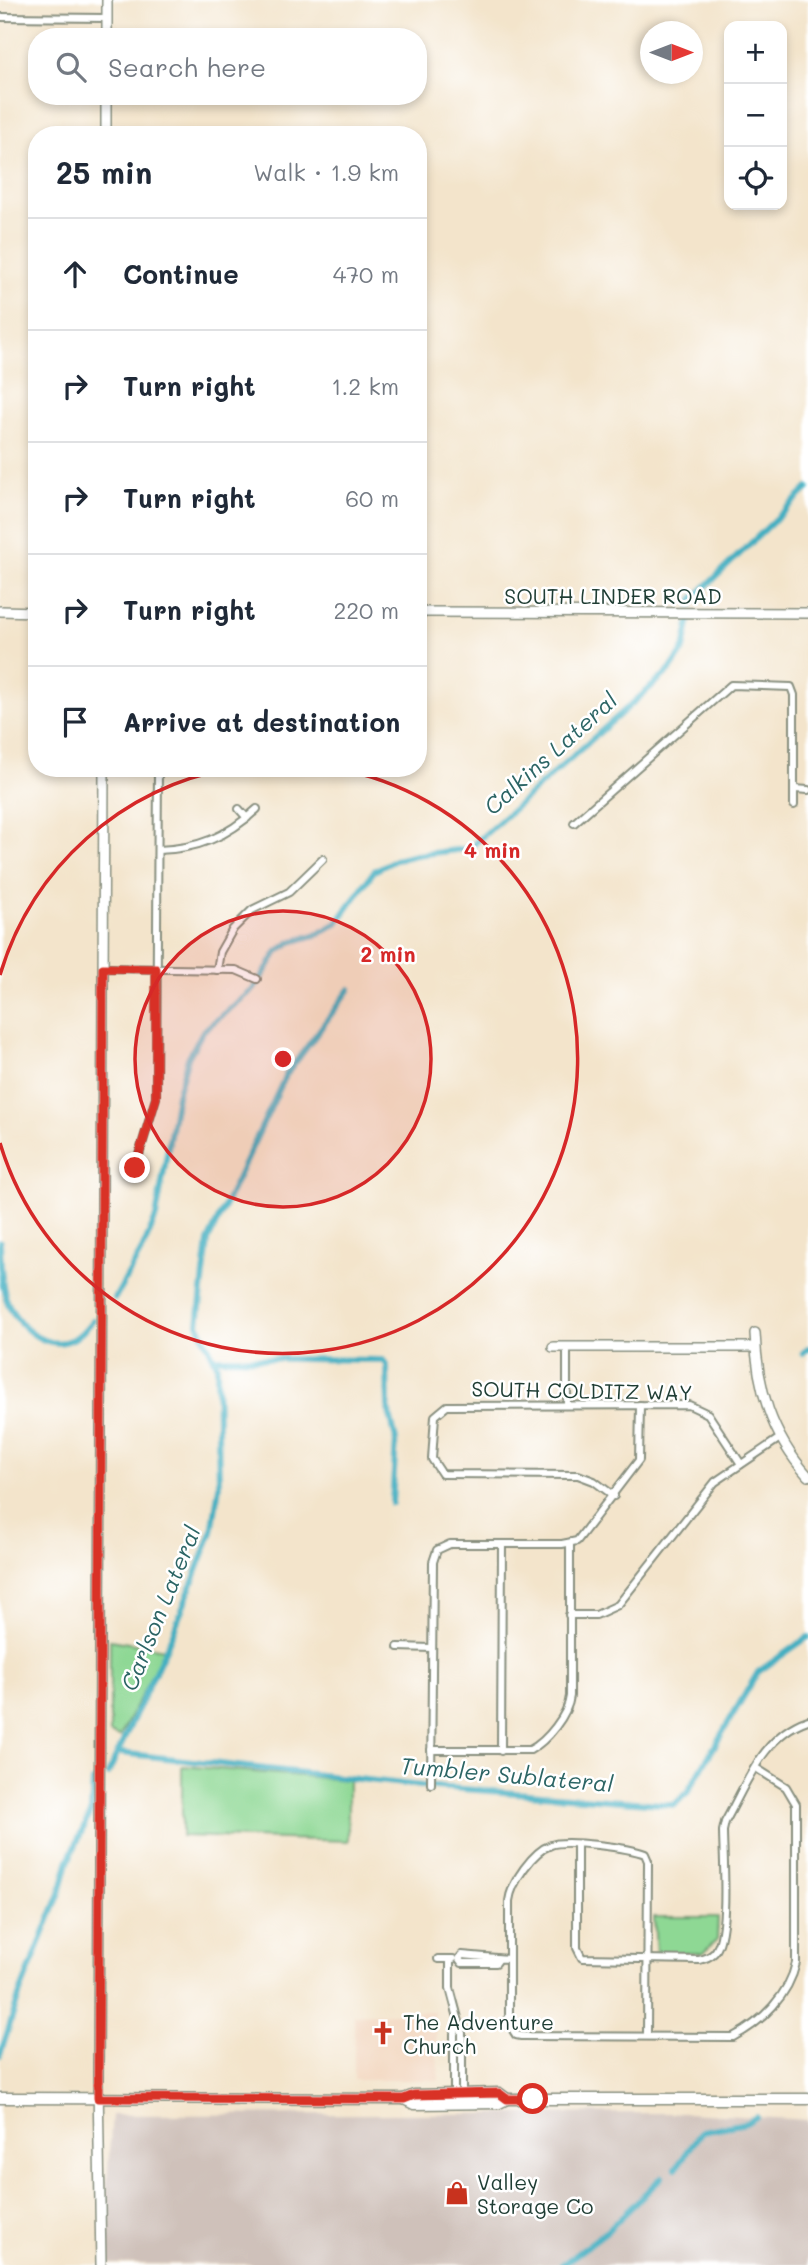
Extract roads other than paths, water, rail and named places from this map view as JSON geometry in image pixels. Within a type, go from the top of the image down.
[{"type":"main road","points":[[107,0],[107,28]]},
{"type":"main road","points":[[106,105],[106,126]]},
{"type":"main road","points":[[0,611],[28,612]]},
{"type":"main road","name":"SOUTH LINDER ROAD","points":[[427,612],[808,613]]},
{"type":"main road","points":[[101,2265],[98,2098],[104,777]]},
{"type":"main road","points":[[755,1333],[764,1399],[780,1438],[808,1476]]},
{"type":"main road","points":[[553,1347],[755,1347]]},
{"type":"main road","points":[[0,2098],[406,2100],[414,2095],[458,2097],[499,2103],[506,2098],[808,2099]]},
{"type":"street","points":[[0,17],[107,18]]},
{"type":"street","points":[[574,823],[731,685],[791,687],[794,695],[794,805]]},
{"type":"street","points":[[135,1168],[156,1098],[158,777]]},
{"type":"street","points":[[794,789],[808,790]]},
{"type":"street","points":[[239,809],[247,818]]},
{"type":"street","points":[[158,850],[189,849],[247,818],[257,809]]},
{"type":"street","points":[[217,970],[220,952],[233,929],[252,910],[289,892],[323,859]]},
{"type":"street","points":[[103,968],[236,970],[257,979]]},
{"type":"street","points":[[567,1347],[567,1405]]},
{"type":"street","points":[[431,1784],[433,1562],[437,1550],[450,1544],[570,1543],[584,1534],[639,1460],[640,1405]]},
{"type":"street","name":"SOUTH COLDITZ WAY","points":[[614,1496],[594,1480],[578,1475],[448,1475],[437,1470],[432,1459],[433,1421],[438,1411],[447,1406],[700,1407],[708,1413],[741,1464]]},
{"type":"street","points":[[569,1615],[596,1615],[618,1605],[703,1494],[780,1438]]},
{"type":"street","points":[[431,1750],[530,1750],[541,1742],[569,1704],[570,1543]]},
{"type":"street","points":[[501,1751],[502,1544]]},
{"type":"street","points":[[398,1647],[432,1648]]},
{"type":"street","points":[[577,1845],[577,1948],[582,1958],[699,1960],[714,1953],[723,1934],[723,1831],[772,1740],[790,1726],[808,1720]]},
{"type":"street","points":[[647,2036],[648,1861],[645,1854],[555,1843],[544,1848],[510,1892],[508,1959],[511,2030],[521,2036],[733,2037],[746,2030],[783,1996],[793,1979],[796,1962],[796,1804],[786,1787],[756,1768]]},
{"type":"street","points":[[438,1959],[459,1959],[462,1955],[495,1955],[499,1959],[508,1959]]},
{"type":"street","points":[[450,1959],[450,1988],[459,2023],[454,2034],[458,2097]]},
{"type":"waterway","name":"Calkins Lateral","points":[[691,606],[693,599],[808,488]]},
{"type":"waterway","name":"Calkins Lateral","points":[[115,1298],[143,1248],[156,1217],[177,1095],[188,1058],[203,1031],[254,989],[278,951],[291,942],[318,934],[337,923],[374,871],[395,860],[465,849],[474,844],[670,670],[684,649],[690,619]]},
{"type":"waterway","name":"Carlson Lateral","points":[[108,1774],[173,1633],[212,1532],[219,1486],[217,1365],[198,1324],[208,1241],[286,1075],[350,989]]},
{"type":"waterway","name":"Calkins Lateral","points":[[0,1242],[4,1291],[10,1308],[23,1326],[41,1339],[62,1342],[76,1337],[93,1320]]},
{"type":"waterway","points":[[803,1353],[808,1348]]},
{"type":"waterway","points":[[214,1358],[383,1360],[387,1365],[388,1406],[396,1440],[392,1503]]},
{"type":"waterway","name":"Tumbler Sublateral","points":[[120,1753],[422,1786],[674,1805],[687,1793],[758,1672],[808,1637]]},
{"type":"waterway","name":"Carlson Lateral","points":[[0,2055],[20,1993],[60,1893],[68,1862],[91,1811],[93,1781]]},
{"type":"waterway","points":[[676,2168],[702,2131],[746,2123],[756,2117]]},
{"type":"waterway","points":[[562,2265],[607,2231],[662,2177]]},
{"type":"place","name":"The Adventure Church","points":[[383,2033]]},
{"type":"place","name":"Valley Storage Co","points":[[457,2193]]}]
